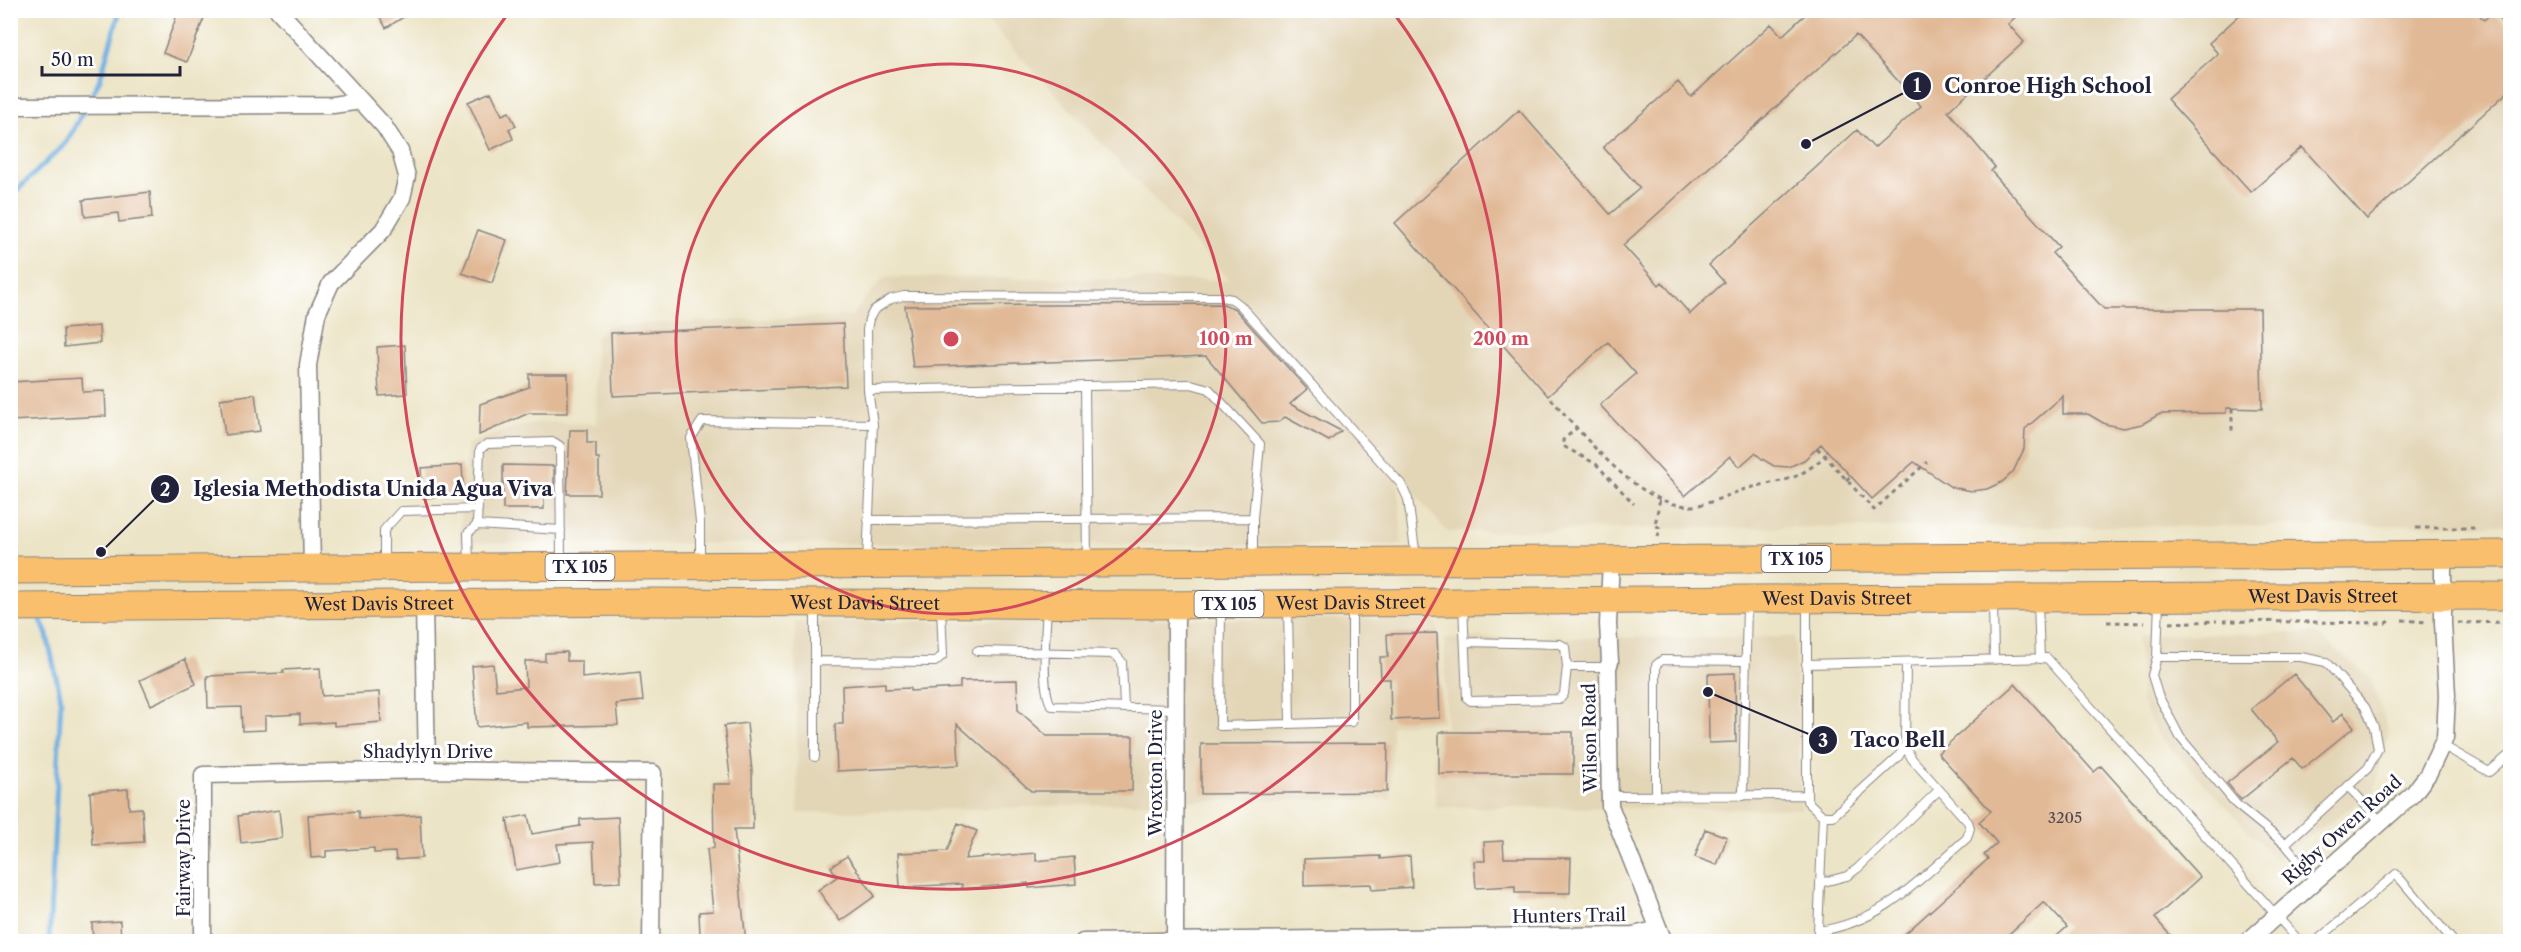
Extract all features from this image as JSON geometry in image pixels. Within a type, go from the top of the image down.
[{"type":"main road","name":"West Davis Street","points":[[10,570],[2511,554]]},
{"type":"main road","points":[[1994,598],[1998,584],[2003,577],[2012,574],[2165,570],[2187,556]]},
{"type":"main road","points":[[1047,604],[1049,595],[1056,587],[1075,578],[1270,576],[1302,563]]},
{"type":"main road","points":[[675,602],[706,590],[849,587],[861,580],[867,566]]},
{"type":"main road","points":[[424,605],[427,593],[436,585],[447,582],[579,579],[604,567]]},
{"type":"main road","points":[[125,607],[162,592],[299,590],[310,583],[312,568]]},
{"type":"main road","points":[[10,584],[38,584],[64,570]]},
{"type":"main road","name":"West Davis Street","points":[[10,607],[675,602],[1176,605],[2038,597],[2443,598],[2511,596]]},
{"type":"street","points":[[279,10],[384,126],[400,151],[407,176],[402,198],[383,230],[331,283],[317,314],[308,365],[312,568]]},
{"type":"street","points":[[14,106],[333,105],[361,101]]},
{"type":"street","name":"Rigby Owen Road","points":[[2247,942],[2382,823],[2413,794],[2428,774],[2445,738],[2447,695],[2443,554]]},
{"type":"street","name":"Wilson Road","points":[[1611,560],[1608,624],[1610,806],[1662,935]]},
{"type":"street","points":[[424,605],[427,770]]},
{"type":"street","name":"Wroxton Drive","points":[[1175,941],[1176,605]]},
{"type":"street","name":"Shadylyn Drive","points":[[203,775],[427,770],[653,773],[651,942]]},
{"type":"street","name":"Fairway Drive","points":[[203,775],[203,942]]},
{"type":"street","name":"Hunters Trail","points":[[1083,942],[1426,940],[1662,935]]},
{"type":"lane","points":[[867,566],[873,424],[868,390],[867,330],[874,310],[891,299],[904,296],[1232,299],[1240,305],[1401,484],[1408,500],[1417,562]]},
{"type":"lane","points":[[868,390],[1191,384],[1209,389],[1260,444],[1253,518],[1253,563]]},
{"type":"lane","points":[[1085,386],[1087,564]]},
{"type":"lane","points":[[700,566],[700,522],[691,438],[702,421],[873,424]]},
{"type":"lane","points":[[477,525],[480,449],[487,444],[554,441],[560,446],[561,567]]},
{"type":"lane","points":[[384,568],[384,530],[401,512],[478,509]]},
{"type":"lane","points":[[868,520],[1253,518]]},
{"type":"lane","points":[[469,568],[468,532],[477,525],[561,530]]},
{"type":"lane","points":[[2038,597],[2040,658]]},
{"type":"lane","points":[[1994,598],[1994,660]]},
{"type":"lane","points":[[2159,598],[2157,657],[2152,675],[2158,695],[2180,737],[2237,806],[2285,844],[2316,881]]},
{"type":"lane","points":[[1743,796],[1747,599]]},
{"type":"lane","points":[[1807,599],[1807,801],[1823,816],[1833,816],[1898,757],[1905,746]]},
{"type":"lane","points":[[1463,602],[1467,698],[1471,701],[1560,699],[1564,694],[1567,666],[1565,647],[1560,644],[1465,642]]},
{"type":"lane","points":[[814,603],[815,757]]},
{"type":"lane","points":[[1288,603],[1290,724]]},
{"type":"lane","points":[[1221,604],[1220,726],[1352,722],[1352,603]]},
{"type":"lane","points":[[815,661],[935,662],[943,655],[941,604]]},
{"type":"lane","points":[[1047,604],[1045,652],[1047,700],[1052,706],[1176,709]]},
{"type":"lane","points":[[976,651],[1115,654],[1122,662],[1124,708]]},
{"type":"lane","points":[[2157,657],[2301,657],[2326,662],[2365,707],[2374,727],[2378,749],[2368,768],[2285,844]]},
{"type":"lane","points":[[1806,664],[2047,658],[2300,942]]},
{"type":"lane","points":[[1656,796],[1656,665],[1662,660],[1746,661]]},
{"type":"lane","points":[[1818,931],[1838,929],[1873,915],[1897,899],[1967,838],[1970,828],[1968,822],[1912,759],[1905,746],[1906,662]]},
{"type":"lane","points":[[1567,666],[1608,667]]},
{"type":"lane","points":[[2442,745],[2489,772],[2511,754]]},
{"type":"lane","points":[[2348,786],[2382,823]]},
{"type":"lane","points":[[1820,883],[1848,876],[1939,790]]},
{"type":"lane","points":[[1610,796],[1807,795]]},
{"type":"lane","points":[[1818,942],[1823,816]]},
{"type":"lane","points":[[2315,942],[2396,874],[2454,942]]},
{"type":"path","points":[[1551,399],[1625,478],[1660,498],[1688,506],[1701,505],[1753,487],[1793,479],[1808,471],[1829,452]]},
{"type":"path","points":[[2232,408],[2232,432]]},
{"type":"path","points":[[1578,427],[1563,440],[1563,446],[1596,464],[1634,504]]},
{"type":"path","points":[[1817,448],[1874,510],[1927,462]]},
{"type":"path","points":[[1846,480],[1851,476]]},
{"type":"path","points":[[1652,537],[1659,537],[1660,528],[1655,525],[1660,498]]},
{"type":"shaded area","points":[[978,11],[2510,11],[2510,525],[1660,528],[1447,532],[1398,475],[1402,545],[459,543],[467,444],[513,428],[544,422],[597,424],[595,338],[608,325],[851,316],[884,277],[1229,280]]},
{"type":"shaded area","points":[[1433,618],[1438,628],[1443,722],[1392,725],[1391,799],[1187,801],[798,813],[795,622]]},
{"type":"shaded area","points":[[2316,633],[2371,679],[2389,733],[2374,791],[2276,860],[2157,734],[2141,702],[2138,635]]},
{"type":"shaded area","points":[[1795,637],[1801,809],[1435,807],[1434,729],[1446,728],[1444,638]]},
{"type":"building","points":[[179,10],[207,10],[187,62],[163,53]]},
{"type":"building","points":[[376,10],[415,10],[386,28]]},
{"type":"building","points":[[1810,10],[2023,10],[2008,24],[2024,42],[1948,111],[1995,167],[1991,171],[2059,247],[2052,253],[2104,309],[2260,309],[2262,409],[2226,408],[2226,413],[2160,414],[2142,424],[2124,428],[2105,424],[2088,414],[2063,414],[2063,396],[2025,429],[2024,449],[2013,472],[2002,482],[1987,489],[1972,491],[1951,487],[1914,462],[1872,499],[1821,444],[1804,460],[1789,467],[1774,466],[1755,453],[1739,467],[1730,456],[1685,496],[1600,405],[1636,374],[1608,342],[1548,396],[1395,223],[1519,110],[1610,214],[1640,188],[1603,147],[1678,82],[1691,97],[1771,24],[1782,36]],"holes":[[[1856,35],[1921,106],[1874,148],[1857,130],[1709,265],[1724,282],[1690,314],[1662,282],[1659,285],[1623,245]]]},
{"type":"building","points":[[2245,10],[2475,10],[2484,20],[2493,12],[2511,31],[2511,89],[2367,219],[2302,147],[2251,192],[2167,99],[2218,54],[2209,43]]},
{"type":"building","points":[[491,92],[502,115],[509,112],[516,126],[509,129],[513,139],[490,150],[468,102]]},
{"type":"building","points":[[150,192],[152,218],[119,222],[118,213],[85,217],[83,200]]},
{"type":"building","points":[[478,230],[507,240],[492,283],[462,273]]},
{"type":"building","points":[[1223,304],[1235,309],[1307,389],[1290,404],[1341,431],[1329,441],[1285,417],[1278,422],[1262,423],[1206,356],[913,367],[905,306]]},
{"type":"building","points":[[843,324],[846,386],[613,396],[611,333]]},
{"type":"building","points":[[99,326],[100,343],[64,347],[63,329]]},
{"type":"building","points":[[405,345],[407,394],[379,396],[377,347]]},
{"type":"building","points":[[529,374],[568,374],[568,413],[529,413],[479,435],[480,404],[529,387]]},
{"type":"building","points":[[82,378],[83,392],[105,391],[106,416],[10,421],[10,382]]},
{"type":"building","points":[[255,394],[260,431],[225,435],[220,399]]},
{"type":"building","points":[[570,430],[587,430],[587,443],[596,443],[596,458],[599,458],[599,494],[567,494]]},
{"type":"building","points":[[462,465],[464,495],[423,498],[421,468]]},
{"type":"building","points":[[503,465],[554,466],[554,494],[544,494],[544,509],[503,509]]},
{"type":"building","points":[[1437,633],[1440,718],[1391,720],[1390,679],[1381,679],[1380,657],[1388,657],[1387,634]]},
{"type":"building","points":[[567,652],[567,661],[582,661],[582,678],[640,672],[643,701],[616,704],[618,725],[527,727],[527,722],[477,727],[472,666],[493,664],[496,690],[526,687],[525,661],[545,661],[545,653]]},
{"type":"building","points":[[185,659],[196,684],[151,705],[140,680]]},
{"type":"building","points":[[320,668],[322,696],[379,692],[381,722],[334,726],[334,722],[300,724],[300,714],[265,716],[265,730],[242,731],[241,707],[208,708],[207,676],[284,673],[283,670]]},
{"type":"building","points":[[1735,673],[1736,742],[1709,743],[1708,674]]},
{"type":"building","points":[[2294,674],[2333,722],[2343,713],[2354,727],[2302,769],[2293,758],[2241,800],[2227,783],[2278,742],[2251,709]]},
{"type":"building","points":[[1017,680],[1018,710],[1047,736],[1133,736],[1132,791],[1031,791],[957,724],[959,765],[837,771],[835,724],[843,724],[842,686],[885,683],[885,689],[910,688],[910,691],[960,688],[960,681]]},
{"type":"building","points":[[2015,684],[2094,772],[2101,766],[2200,877],[2155,918],[2176,942],[2050,942],[2067,927],[2044,902],[2000,942],[1896,942],[1988,859],[1984,855],[1997,843],[1979,822],[1991,811],[1938,753]]},
{"type":"building","points":[[747,723],[752,772],[753,829],[734,829],[746,942],[709,942],[709,935],[700,935],[699,912],[713,911],[707,849],[714,848],[713,784],[731,784],[724,726]]},
{"type":"building","points":[[1439,732],[1573,732],[1573,774],[1439,774]]},
{"type":"building","points":[[1388,743],[1387,792],[1201,794],[1201,744]]},
{"type":"building","points":[[128,789],[129,809],[142,808],[144,842],[93,845],[90,792]]},
{"type":"building","points":[[279,810],[282,838],[241,843],[238,816]]},
{"type":"building","points":[[358,811],[359,819],[420,815],[422,858],[396,860],[395,852],[374,853],[374,848],[326,851],[326,857],[311,858],[308,815]]},
{"type":"building","points":[[528,815],[532,834],[580,826],[580,819],[618,817],[621,882],[595,883],[593,842],[557,844],[560,862],[516,870],[507,819]]},
{"type":"building","points":[[958,823],[977,831],[965,859],[1036,853],[1036,861],[1074,857],[1076,884],[1029,888],[1028,883],[962,889],[962,884],[900,887],[898,853],[947,851]]},
{"type":"building","points":[[1705,829],[1727,837],[1717,865],[1695,857]]},
{"type":"building","points":[[1503,841],[1504,858],[1571,858],[1570,893],[1515,893],[1515,886],[1476,888],[1474,861],[1485,861],[1484,842]]},
{"type":"building","points":[[847,856],[875,896],[840,921],[818,890],[837,877],[831,867]]},
{"type":"building","points":[[1380,856],[1380,859],[1410,856],[1412,887],[1372,890],[1371,884],[1304,886],[1304,859]]},
{"type":"building","points":[[120,921],[121,942],[93,942],[92,923]]},
{"type":"waterway","points":[[10,197],[67,142],[100,79],[120,10]]},
{"type":"waterway","points":[[41,620],[47,635],[61,699],[49,942]]},
{"type":"place","name":"Conroe High School","points":[[1806,144]]},
{"type":"place","name":"Iglesia Methodista Unida Agua Viva","points":[[101,552]]},
{"type":"place","name":"Taco Bell","points":[[1708,692]]}]
